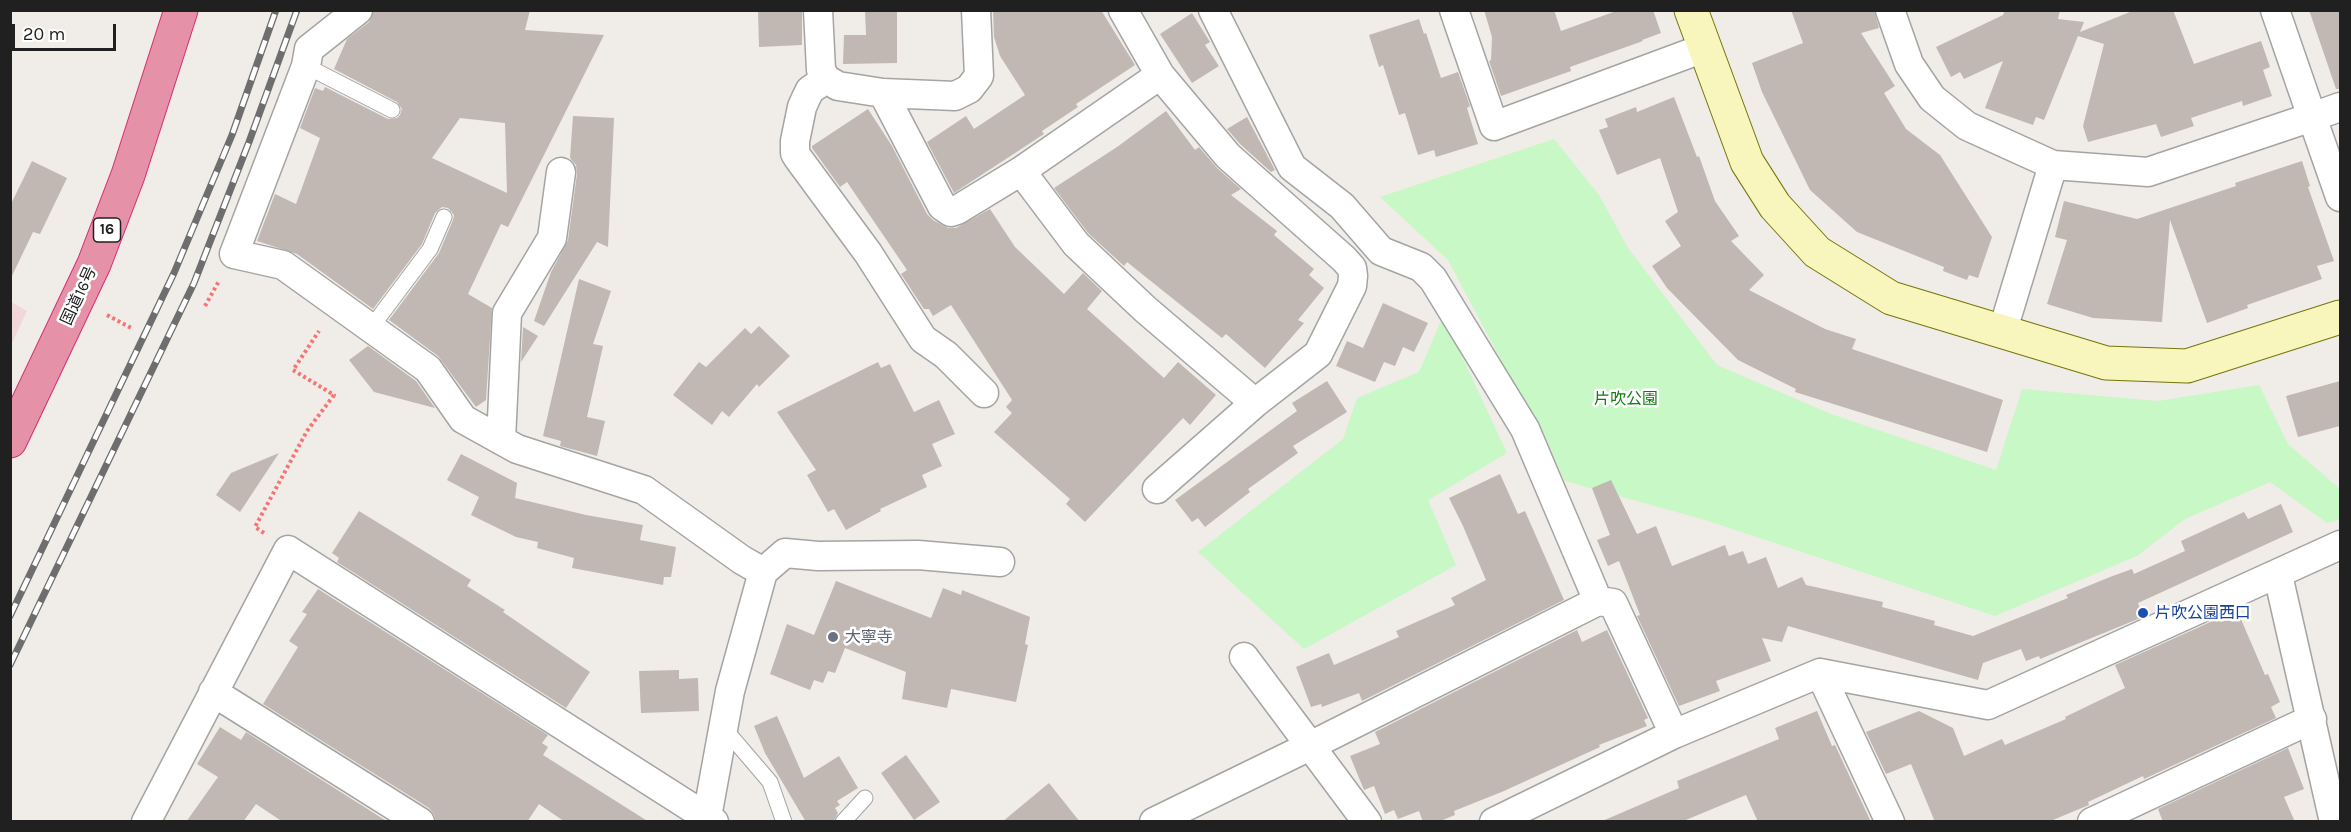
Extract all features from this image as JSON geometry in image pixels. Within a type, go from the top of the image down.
[{"type":"highway","name":"国道16号","points":[[10,441],[94,264],[128,175],[181,10]]},
{"type":"street","points":[[358,10],[309,49],[306,66],[234,254],[283,265],[428,369],[463,419],[517,449],[644,490],[742,560],[763,572]]},
{"type":"street","points":[[818,10],[821,70],[826,79],[838,86],[883,93],[955,96],[969,89],[979,76],[976,10]]},
{"type":"street","points":[[1123,10],[1160,75],[1228,156],[1344,259],[1352,268],[1353,276],[1352,286],[1318,354],[1255,403],[1157,489]]},
{"type":"street","points":[[1213,10],[1292,167],[1342,206],[1381,251],[1421,267],[1432,279],[1525,429],[1598,601]]},
{"type":"street","points":[[1454,10],[1494,126],[1704,48]]},
{"type":"street","points":[[1691,10],[1747,162],[1775,206],[1817,252],[1891,298],[2106,363],[2187,366],[2340,317]]},
{"type":"street","points":[[1890,10],[1909,64],[1932,98],[1967,126],[2053,165],[2148,172],[2340,106]]},
{"type":"street","points":[[2275,10],[2340,198]]},
{"type":"street","points":[[883,93],[946,210],[957,210],[1021,171],[1160,75]]},
{"type":"street","points":[[826,79],[810,90],[802,107],[795,141],[795,153],[868,253],[923,339],[946,355],[984,393]]},
{"type":"street","points":[[2002,333],[2053,165]]},
{"type":"street","points":[[1021,171],[1076,244],[1145,309],[1255,403]]},
{"type":"street","points":[[501,440],[507,313],[552,237],[561,172]]},
{"type":"street","points":[[1353,276],[1381,251]]},
{"type":"street","points":[[1494,822],[1674,734],[1820,673],[1988,705],[2340,545]]},
{"type":"street","points":[[146,822],[288,550],[710,819],[730,691],[763,572],[785,553],[818,556],[918,555],[1000,562]]},
{"type":"street","points":[[2278,574],[2334,822]]},
{"type":"street","points":[[1154,822],[1598,601],[1613,603],[1674,734]]},
{"type":"street","points":[[1244,657],[1367,822]]},
{"type":"street","points":[[1820,673],[1890,822]]},
{"type":"street","points":[[213,692],[420,822]]},
{"type":"street","points":[[2092,822],[2312,719]]},
{"type":"lane","points":[[306,66],[392,110]]},
{"type":"lane","points":[[370,329],[430,249],[444,217]]},
{"type":"lane","points":[[723,727],[770,782],[784,822]]},
{"type":"lane","points":[[843,822],[865,798]]},
{"type":"path","points":[[288,550],[255,527],[307,430],[334,395],[293,370],[336,305]]},
{"type":"path","points":[[103,313],[133,329]]},
{"type":"shaded area","points":[[11,302],[27,311],[11,345]]},
{"type":"green space","name":"片吹公園","points":[[1554,139],[1599,195],[1628,248],[1717,365],[1831,414],[1996,470],[2022,389],[2158,401],[2259,385],[2288,444],[2340,489],[2340,519],[2327,523],[2270,482],[2185,519],[2137,556],[1995,616],[1705,520],[1565,481],[1448,260],[1380,197]]},
{"type":"green space","points":[[1443,316],[1507,453],[1428,500],[1456,565],[1304,649],[1198,552],[1343,439],[1357,398],[1419,372]]},
{"type":"building","points":[[374,10],[530,10],[525,30],[604,35],[508,227],[501,224],[468,294],[492,308],[486,400],[476,407],[438,356],[389,320],[439,253],[454,215],[448,208],[442,207],[435,213],[422,244],[373,309],[297,254],[257,241],[275,194],[296,204],[320,138],[300,128],[315,88],[323,91],[325,87],[388,119],[397,118],[400,115],[402,109],[397,102],[334,69],[347,39],[369,22]],"holes":[[[460,118],[505,123],[507,193],[432,158]]]},
{"type":"building","points":[[758,10],[802,10],[802,45],[759,47]]},
{"type":"building","points":[[865,10],[897,10],[897,63],[843,64],[844,35],[866,35]]},
{"type":"building","points":[[993,10],[1101,10],[1135,65],[1076,104],[1078,107],[1042,131],[1044,134],[954,193],[927,142],[966,116],[974,129],[1025,95],[1000,56],[994,37]]},
{"type":"building","points":[[1484,10],[1554,10],[1561,31],[1619,10],[1653,10],[1661,33],[1570,67],[1571,71],[1501,96],[1489,61],[1491,60],[1492,37]]},
{"type":"building","points":[[1791,10],[1874,10],[1879,28],[1861,33],[1895,86],[1884,93],[1906,129],[1940,155],[1992,237],[1978,278],[1969,275],[1967,280],[1943,271],[1944,267],[1857,232],[1810,190],[1762,92],[1752,63],[1803,43]]},
{"type":"building","points":[[2005,10],[2060,10],[2058,19],[2084,22],[2080,32],[2135,10],[2173,10],[2194,64],[2261,41],[2270,67],[2263,70],[2272,96],[2243,106],[2242,101],[2191,118],[2194,126],[2161,137],[2156,124],[2088,142],[2083,126],[2104,44],[2078,36],[2044,120],[2036,117],[2033,125],[1985,108],[2003,61],[1964,79],[1960,72],[1951,77],[1936,47],[2003,15]]},
{"type":"building","points":[[2309,10],[2340,10],[2340,89],[2336,89]]},
{"type":"building","points":[[1192,13],[1210,42],[1205,45],[1219,66],[1192,83],[1160,34]]},
{"type":"building","points":[[1419,19],[1441,78],[1458,72],[1470,106],[1467,108],[1478,144],[1436,157],[1434,150],[1418,155],[1405,113],[1399,115],[1383,65],[1379,67],[1369,35]]},
{"type":"building","points":[[1674,97],[1715,201],[1739,236],[1731,241],[1764,275],[1749,290],[1825,329],[1856,339],[1852,349],[2003,400],[1987,452],[1795,392],[1796,389],[1738,360],[1667,288],[1652,266],[1681,246],[1665,221],[1678,212],[1660,158],[1617,175],[1599,130],[1608,127],[1605,119],[1636,107],[1637,112]]},
{"type":"building","points":[[868,109],[892,146],[927,214],[933,220],[948,228],[956,228],[990,209],[1015,247],[1064,294],[1083,273],[1102,291],[1087,309],[1164,378],[1178,362],[1216,395],[1190,425],[1183,418],[1085,522],[1066,504],[1070,499],[994,432],[1012,413],[1006,407],[1012,400],[951,305],[933,316],[929,309],[924,309],[901,274],[907,270],[847,182],[840,187],[812,148]]},
{"type":"building","points":[[1166,111],[1195,150],[1199,147],[1217,168],[1241,189],[1231,195],[1277,231],[1274,235],[1314,269],[1309,275],[1324,288],[1298,320],[1304,323],[1265,368],[1226,334],[1222,338],[1127,262],[1124,266],[1088,233],[1054,188],[1117,147]]},
{"type":"building","points":[[573,116],[614,118],[608,247],[597,242],[544,326],[534,321],[551,272],[568,240],[577,174],[576,165],[570,158]]},
{"type":"building","points":[[1247,117],[1275,170],[1271,172],[1227,129]]},
{"type":"building","points":[[32,161],[67,178],[40,234],[33,232],[10,280],[10,206]]},
{"type":"building","points":[[2302,161],[2310,186],[2308,187],[2334,261],[2317,266],[2322,279],[2247,305],[2248,308],[2207,323],[2170,220],[2162,322],[2093,318],[2047,304],[2067,240],[2055,237],[2064,201],[2137,219]]},
{"type":"building","points":[[579,279],[611,291],[593,344],[603,346],[587,417],[605,421],[597,456],[560,446],[561,441],[543,436]]},
{"type":"building","points":[[1383,303],[1428,323],[1414,352],[1403,347],[1395,366],[1384,362],[1375,382],[1336,366],[1347,341],[1363,348]]},
{"type":"building","points":[[759,326],[790,356],[759,387],[757,384],[729,417],[722,411],[712,425],[673,395],[699,362],[706,367],[745,328],[751,334]]},
{"type":"building","points":[[523,327],[538,336],[521,362]]},
{"type":"building","points":[[368,346],[416,381],[435,408],[374,392],[349,360]]},
{"type":"building","points":[[878,362],[881,368],[890,364],[914,412],[939,400],[955,434],[932,444],[942,466],[922,475],[927,487],[880,509],[881,511],[846,530],[834,509],[828,512],[807,475],[816,470],[777,412]]},
{"type":"building","points":[[1327,381],[1347,412],[1293,446],[1298,453],[1248,489],[1250,492],[1205,527],[1198,518],[1192,522],[1175,500],[1297,411],[1292,403]]},
{"type":"building","points":[[2340,381],[2340,426],[2298,437],[2286,396]]},
{"type":"building","points":[[279,453],[240,512],[216,495],[231,473]]},
{"type":"building","points":[[461,454],[517,483],[515,498],[586,515],[643,525],[640,540],[676,547],[671,577],[664,577],[663,585],[572,568],[574,558],[537,548],[538,542],[516,537],[471,515],[479,497],[447,480]]},
{"type":"building","points":[[1500,474],[1518,514],[1525,511],[1564,600],[1362,701],[1359,693],[1322,707],[1321,704],[1311,707],[1296,667],[1329,653],[1334,665],[1399,637],[1396,631],[1455,605],[1451,598],[1486,580],[1449,498]]},
{"type":"building","points":[[1611,480],[1637,534],[1656,526],[1672,566],[1725,545],[1729,556],[1743,551],[1748,564],[1766,557],[1778,588],[1802,577],[1806,585],[1883,602],[1882,607],[1935,621],[1934,625],[1973,636],[2068,598],[2066,595],[2110,577],[2132,569],[2134,574],[2185,551],[2181,541],[2244,512],[2248,519],[2281,504],[2293,532],[2138,603],[2143,617],[2040,659],[2039,656],[2026,661],[2021,649],[1983,663],[1978,680],[1788,626],[1782,642],[1762,638],[1771,661],[1716,681],[1720,691],[1679,706],[1637,616],[1640,615],[1619,561],[1608,566],[1597,540],[1610,535],[1592,488]]},
{"type":"building","points":[[359,511],[471,580],[467,586],[505,610],[503,612],[590,672],[566,708],[337,562],[339,558],[332,553]]},
{"type":"building","points":[[836,581],[931,618],[943,588],[961,595],[962,590],[1030,617],[1025,644],[1028,645],[1016,702],[951,689],[947,708],[902,699],[906,672],[845,648],[835,673],[828,671],[823,683],[814,680],[810,690],[770,674],[787,624],[814,635]]},
{"type":"building","points":[[318,589],[548,735],[542,743],[548,747],[543,755],[649,822],[565,822],[539,804],[527,822],[436,822],[429,808],[263,704],[298,647],[289,641],[307,614],[302,612]]},
{"type":"building","points":[[2237,610],[2265,675],[2268,674],[2280,702],[2271,707],[2276,718],[2144,779],[2143,776],[2088,802],[2089,805],[2048,822],[1935,822],[1911,764],[1886,774],[1866,732],[1919,711],[1953,728],[1964,756],[2002,739],[2005,745],[2066,719],[2065,717],[2125,688],[2115,665]]},
{"type":"building","points":[[1577,630],[1582,642],[1607,630],[1648,718],[1644,720],[1647,726],[1599,745],[1600,747],[1504,791],[1454,811],[1455,815],[1438,822],[1423,822],[1419,811],[1398,819],[1394,810],[1385,814],[1374,786],[1364,790],[1350,756],[1380,744],[1375,732]]},
{"type":"building","points":[[679,670],[679,679],[698,678],[699,711],[641,713],[639,671]]},
{"type":"building","points":[[1817,711],[1832,746],[1835,745],[1871,822],[1758,822],[1746,795],[1681,822],[1600,822],[1679,788],[1677,781],[1779,739],[1775,728]]},
{"type":"building","points":[[777,716],[804,778],[839,756],[858,788],[837,801],[840,805],[835,808],[838,813],[833,822],[806,822],[765,753],[754,726]]},
{"type":"building","points":[[220,727],[241,740],[246,732],[388,822],[283,822],[256,804],[243,822],[186,822],[218,777],[197,764]]},
{"type":"building","points":[[2288,748],[2304,789],[2284,797],[2295,822],[2163,822],[2158,809]]},
{"type":"building","points":[[906,755],[940,802],[914,820],[881,773]]},
{"type":"building","points":[[1049,783],[1080,822],[1002,822]]},
{"type":"railway","points":[[10,616],[174,273],[232,135],[276,10]]},
{"type":"railway","points":[[10,665],[194,283],[297,10]]},
{"type":"place","name":"片吹公園西口","points":[[2143,613]]},
{"type":"place","name":"大寧寺","points":[[833,637]]}]
